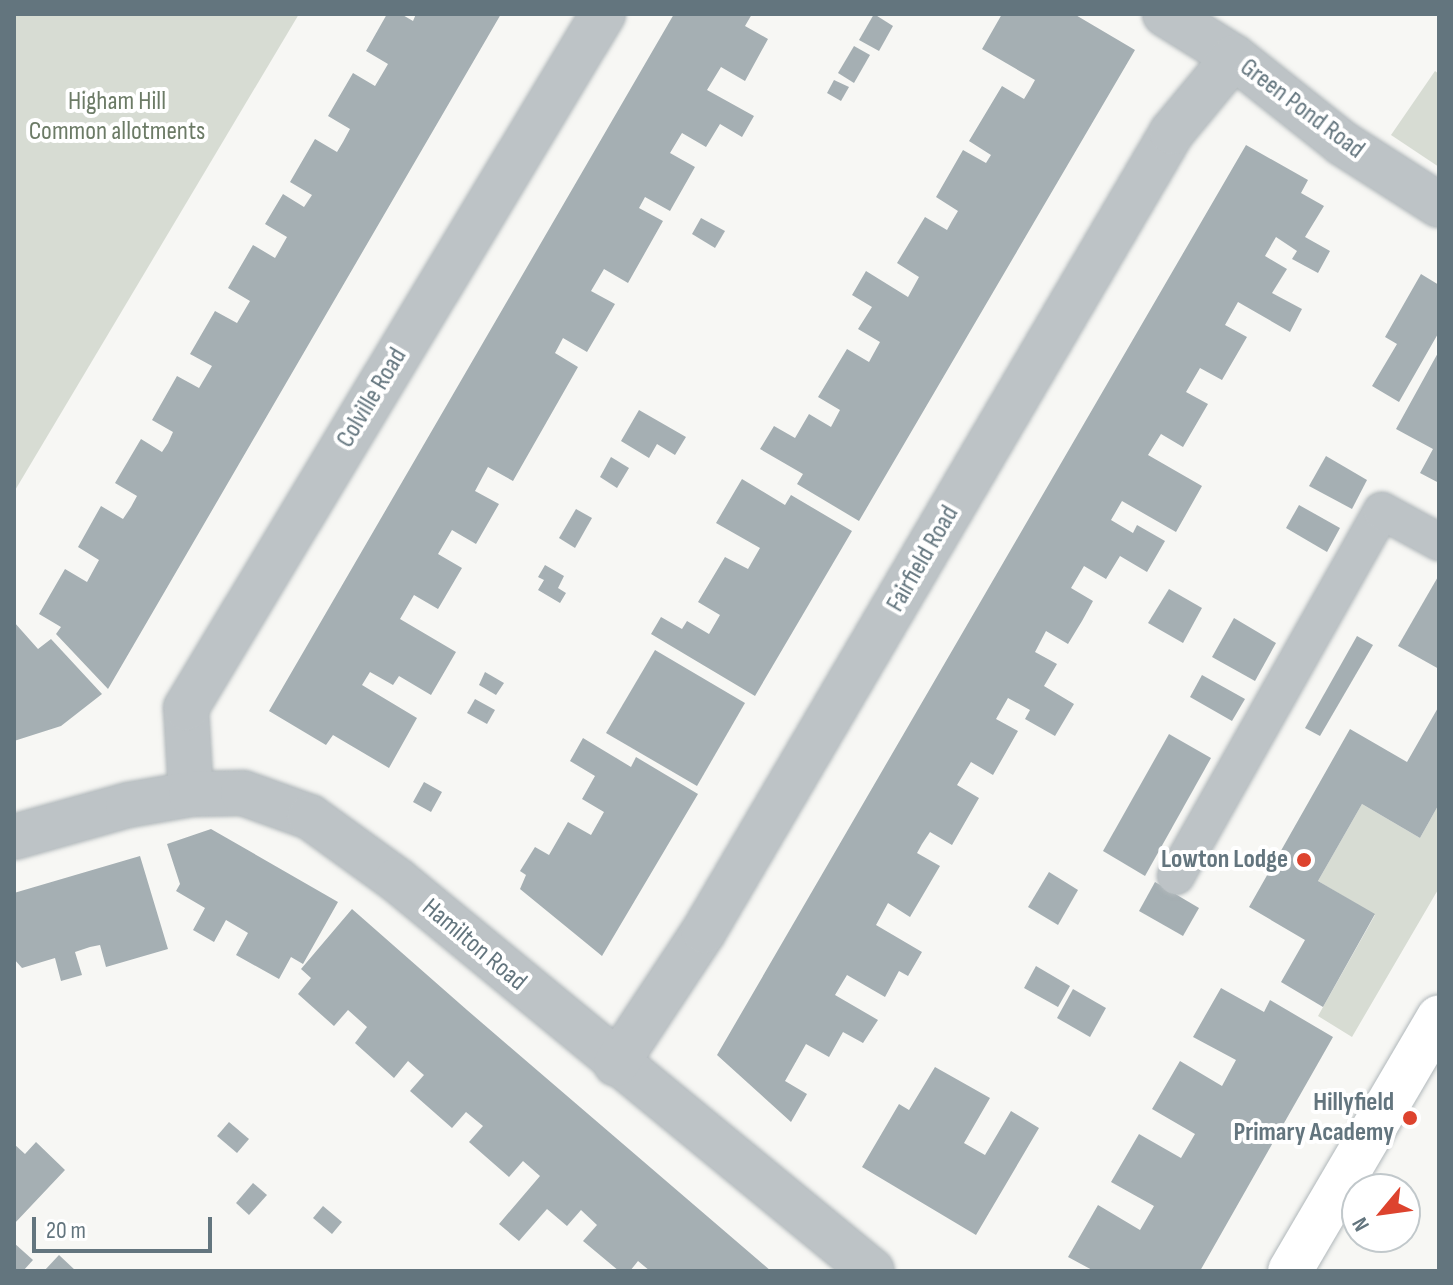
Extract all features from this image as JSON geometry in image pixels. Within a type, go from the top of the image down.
[{"type":"street","name":"Colville Road","points":[[191,794],[186,708],[603,14]]},
{"type":"street","name":"Green Pond Road","points":[[1165,14],[1234,57],[1342,143],[1439,205]]},
{"type":"street","name":"Fairfield Road","points":[[616,1064],[704,931],[1172,132],[1234,57]]},
{"type":"street","name":"Hamilton Road","points":[[14,837],[128,805],[191,794],[243,793],[310,817],[397,880],[616,1064],[872,1271]]},
{"type":"street","points":[[1290,1271],[1434,1040]]},
{"type":"lane","points":[[1176,876],[1382,511],[1439,542]]},
{"type":"green space","name":"Higham Hill Common allotments","points":[[14,14],[299,14],[14,492]]},
{"type":"green space","points":[[1435,71],[1439,74],[1439,167],[1391,135]]},
{"type":"green space","points":[[1362,804],[1420,838],[1439,804],[1439,888],[1352,1037],[1318,1016],[1375,915],[1318,881]]},
{"type":"building","points":[[387,14],[401,14],[413,21],[416,14],[501,14],[108,689],[56,634],[61,627],[39,614],[65,569],[87,582],[99,560],[78,547],[101,506],[123,519],[131,507],[137,496],[115,483],[141,439],[162,452],[168,443],[173,432],[152,420],[177,376],[199,388],[212,366],[190,354],[215,311],[237,323],[250,301],[228,288],[253,245],[275,258],[287,237],[265,224],[283,194],[304,207],[312,195],[290,182],[315,139],[337,152],[343,142],[350,129],[328,116],[353,73],[375,86],[388,64],[366,51]]},
{"type":"building","points":[[674,14],[752,14],[745,26],[768,39],[745,81],[721,67],[707,90],[754,116],[742,137],[720,124],[706,147],[682,133],[670,153],[695,167],[670,211],[645,197],[639,208],[663,221],[628,283],[604,269],[591,291],[615,304],[587,352],[563,338],[555,353],[578,367],[513,481],[488,467],[475,491],[499,504],[476,544],[452,530],[438,554],[462,568],[438,609],[414,595],[400,619],[456,652],[431,695],[399,676],[393,685],[370,672],[362,685],[417,718],[389,768],[333,735],[326,745],[269,711]]},
{"type":"building","points":[[874,14],[893,26],[879,51],[859,40]]},
{"type":"building","points":[[1002,14],[1074,14],[1135,50],[859,521],[797,484],[803,474],[760,449],[774,426],[795,438],[809,414],[831,427],[840,410],[818,397],[847,349],[869,362],[880,342],[858,329],[872,307],[852,295],[866,271],[908,297],[919,277],[897,263],[925,217],[947,230],[958,211],[936,197],[963,150],[986,163],[991,155],[969,141],[1002,86],[1024,99],[1030,89],[1035,80],[982,49]]},
{"type":"building","points":[[854,46],[870,55],[854,83],[838,73]]},
{"type":"building","points":[[834,80],[849,87],[841,101],[827,93]]},
{"type":"building","points":[[1246,145],[1308,180],[1301,193],[1324,206],[1305,237],[1330,251],[1318,273],[1292,259],[1297,251],[1276,237],[1265,256],[1287,269],[1272,293],[1302,309],[1290,332],[1238,302],[1225,325],[1247,337],[1222,380],[1200,368],[1186,392],[1208,404],[1183,447],[1161,434],[1148,455],[1202,486],[1176,532],[1122,501],[1111,520],[1133,533],[1137,525],[1165,541],[1147,572],[1120,556],[1106,579],[1084,566],[1071,588],[1093,601],[1082,621],[1068,644],[1046,631],[1035,652],[1057,664],[1044,686],[1074,704],[1055,736],[1025,719],[1030,710],[1008,698],[996,719],[1018,731],[993,775],[971,762],[957,785],[979,798],[952,845],[930,832],[917,853],[940,866],[910,917],[888,903],[876,925],[922,952],[908,976],[899,971],[885,997],[847,975],[835,995],[878,1020],[863,1043],[843,1032],[829,1057],[806,1044],[785,1081],[807,1094],[791,1122],[717,1055]]},
{"type":"building","points":[[701,218],[725,231],[715,248],[692,234]]},
{"type":"building","points":[[1421,274],[1439,285],[1439,332],[1399,402],[1372,386],[1397,344],[1385,337]]},
{"type":"building","points":[[1439,351],[1439,483],[1420,473],[1433,449],[1396,429]]},
{"type":"building","points":[[639,410],[686,437],[675,455],[657,444],[649,458],[621,441]]},
{"type":"building","points":[[1326,456],[1367,480],[1352,509],[1309,486]]},
{"type":"building","points":[[611,457],[629,468],[617,488],[600,477]]},
{"type":"building","points":[[742,479],[785,505],[791,495],[852,531],[755,696],[651,634],[661,617],[682,629],[687,621],[709,634],[720,615],[698,602],[725,557],[748,569],[760,548],[716,523]]},
{"type":"building","points":[[1299,505],[1340,528],[1327,552],[1286,528]]},
{"type":"building","points":[[576,509],[592,518],[575,548],[559,538]]},
{"type":"building","points":[[545,565],[564,576],[558,588],[566,593],[560,603],[538,590],[544,580],[538,577]]},
{"type":"building","points":[[1439,575],[1439,669],[1398,646]]},
{"type":"building","points":[[1169,589],[1202,608],[1183,643],[1148,623]]},
{"type":"building","points":[[1234,618],[1276,643],[1255,681],[1212,657]]},
{"type":"building","points":[[14,622],[38,649],[51,639],[102,694],[61,726],[14,741]]},
{"type":"building","points":[[1357,636],[1373,645],[1320,736],[1305,728]]},
{"type":"building","points":[[655,650],[745,703],[697,786],[606,733]]},
{"type":"building","points":[[485,672],[504,683],[496,695],[479,685]]},
{"type":"building","points":[[1202,675],[1245,699],[1232,721],[1190,697]]},
{"type":"building","points":[[475,699],[495,710],[487,724],[467,713]]},
{"type":"building","name":"Lowton Lodge","points":[[1439,706],[1439,804],[1420,838],[1362,804],[1318,881],[1375,914],[1323,1007],[1281,982],[1305,940],[1249,907],[1350,729],[1407,762]]},
{"type":"building","points":[[1169,734],[1211,758],[1145,876],[1103,851]]},
{"type":"building","points":[[583,738],[631,767],[636,757],[698,794],[602,956],[520,889],[526,875],[520,871],[535,847],[549,855],[568,822],[591,835],[604,812],[582,799],[595,776],[570,761]]},
{"type":"building","points":[[424,782],[442,792],[431,812],[413,802]]},
{"type":"building","points":[[211,829],[338,902],[303,964],[291,957],[279,979],[236,955],[248,933],[226,920],[214,942],[193,930],[205,908],[176,891],[180,884],[167,844]]},
{"type":"building","points":[[140,856],[168,949],[106,967],[100,945],[90,947],[75,952],[82,975],[61,981],[55,958],[22,968],[14,959],[14,893]]},
{"type":"building","points":[[1049,872],[1078,890],[1058,925],[1028,907]]},
{"type":"building","points":[[1155,882],[1199,908],[1183,936],[1139,911]]},
{"type":"building","points":[[352,909],[771,1271],[650,1271],[638,1261],[630,1271],[619,1271],[583,1241],[597,1225],[581,1210],[567,1226],[547,1209],[519,1241],[499,1224],[540,1176],[523,1161],[509,1177],[469,1142],[483,1126],[466,1112],[452,1128],[410,1091],[424,1075],[408,1061],[394,1078],[355,1043],[367,1027],[348,1010],[334,1026],[298,994],[311,978],[301,969]]},
{"type":"building","points":[[1036,966],[1070,986],[1058,1007],[1024,988]]},
{"type":"building","points":[[1221,988],[1264,1012],[1270,1000],[1333,1037],[1200,1271],[1094,1271],[1068,1257],[1098,1205],[1140,1230],[1154,1206],[1111,1182],[1139,1134],[1181,1158],[1195,1134],[1152,1109],[1180,1061],[1222,1086],[1236,1060],[1193,1037]]},
{"type":"building","points":[[1073,989],[1106,1008],[1090,1037],[1057,1018]]},
{"type":"building","points":[[935,1067],[990,1098],[964,1143],[985,1155],[1011,1111],[1039,1128],[976,1235],[862,1167],[899,1104],[909,1110]]},
{"type":"building","points":[[229,1122],[249,1139],[237,1153],[217,1136]]},
{"type":"building","points":[[36,1142],[65,1170],[14,1224],[14,1144],[25,1154]]},
{"type":"building","points":[[253,1183],[267,1195],[249,1215],[236,1203]]},
{"type":"building","points":[[323,1206],[342,1222],[332,1234],[313,1218]]},
{"type":"building","points":[[14,1243],[33,1260],[23,1271],[14,1271]]},
{"type":"building","points":[[59,1255],[76,1271],[44,1271]]},
{"type":"place","name":"Lowton Lodge","points":[[1304,860]]},
{"type":"place","name":"Hillyfield Primary Academy","points":[[1410,1118]]}]
